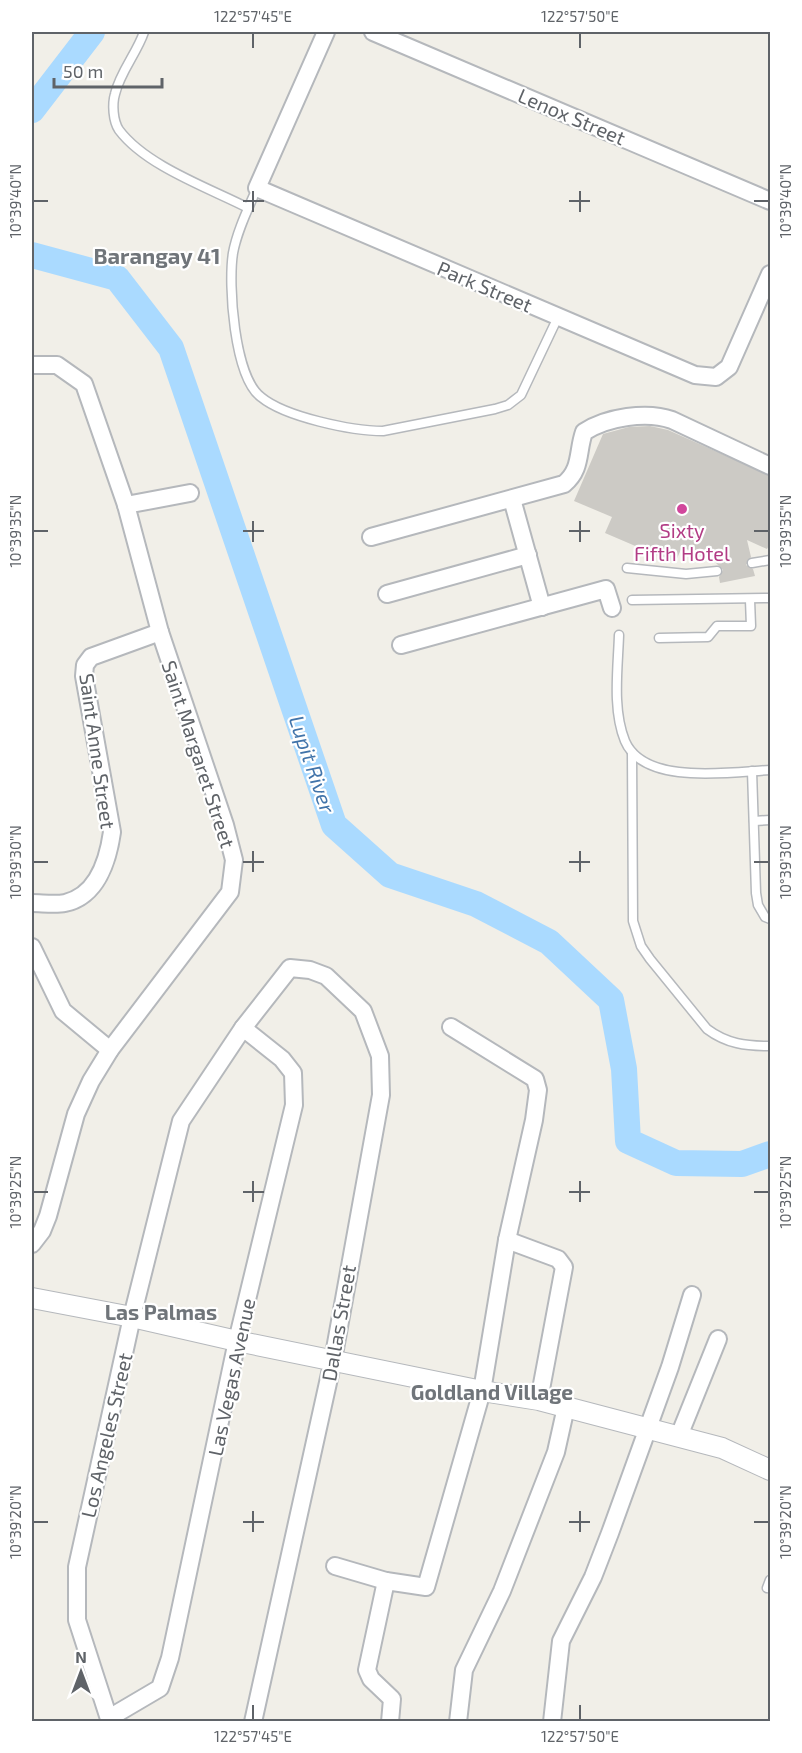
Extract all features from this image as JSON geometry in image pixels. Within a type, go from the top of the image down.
[{"type":"street","points":[[257,188],[326,32]]},
{"type":"street","name":"Lenox Street","points":[[373,32],[771,201]]},
{"type":"street","name":"Park Street","points":[[257,188],[695,375],[716,377],[729,367],[771,274]]},
{"type":"street","name":"Saint Margaret Street","points":[[32,365],[57,365],[84,384],[126,505],[160,632],[225,825],[234,860],[230,892],[110,1050],[91,1081],[76,1114],[48,1216],[42,1232],[32,1245]]},
{"type":"street","points":[[371,537],[554,488],[573,477],[578,467],[584,432],[594,426],[641,416],[651,415],[672,420],[771,466]]},
{"type":"street","points":[[126,505],[190,493]]},
{"type":"street","points":[[512,499],[542,607]]},
{"type":"street","points":[[387,594],[528,555]]},
{"type":"street","points":[[401,645],[606,589],[612,608]]},
{"type":"street","name":"Saint Anne Street","points":[[32,903],[65,903],[84,894],[103,871],[109,853],[112,832],[84,676],[85,665],[91,657],[160,632]]},
{"type":"street","points":[[32,947],[63,1011],[110,1050]]},
{"type":"street","name":"Los Angeles Street","points":[[110,1720],[77,1620],[77,1567],[132,1317],[181,1121],[243,1028],[290,968]]},
{"type":"street","name":"Dallas Street","points":[[253,1722],[333,1360],[363,1185],[376,1134],[381,1095],[380,1056],[363,1011],[326,976],[310,970],[290,968]]},
{"type":"street","points":[[335,1566],[386,1581],[426,1587],[482,1391],[507,1240],[534,1120],[538,1090],[535,1079],[451,1027]]},
{"type":"street","name":"Las Vegas Avenue","points":[[110,1720],[160,1688],[170,1658],[237,1341],[294,1106],[293,1073],[282,1059],[243,1028]]},
{"type":"street","points":[[507,1240],[558,1259],[564,1267],[539,1400]]},
{"type":"street","points":[[552,1722],[561,1641],[593,1577],[648,1428],[692,1295]]},
{"type":"street","points":[[32,1298],[482,1391],[539,1400],[722,1448],[771,1470]]},
{"type":"street","points":[[679,1436],[718,1339]]},
{"type":"street","points":[[458,1722],[464,1670],[506,1581],[556,1452],[566,1407]]},
{"type":"street","points":[[386,1581],[367,1670],[371,1679],[392,1699],[390,1722]]},
{"type":"lane","points":[[144,32],[115,93],[114,110],[118,128],[159,163],[248,208]]},
{"type":"lane","points":[[257,188],[233,251],[231,269],[238,350],[247,381],[260,397],[277,407],[345,429],[383,431],[508,405],[521,395],[558,317]]},
{"type":"lane","points":[[752,563],[771,560]]},
{"type":"lane","points":[[627,568],[686,574],[717,570]]},
{"type":"lane","points":[[632,600],[771,598]]},
{"type":"lane","points":[[658,638],[708,637],[717,626],[751,626],[750,600]]},
{"type":"lane","points":[[619,635],[619,712],[625,740],[632,753],[643,762],[661,769],[683,773],[771,770]]},
{"type":"lane","points":[[632,753],[633,921],[641,946],[707,1029],[736,1044],[771,1046]]},
{"type":"lane","points":[[752,771],[758,905],[765,916],[771,918]]},
{"type":"lane","points":[[754,821],[771,820]]},
{"type":"building","name":"Sixty Fifth Hotel","points":[[650,426],[668,430],[771,476],[771,542],[767,549],[747,540],[751,557],[746,565],[753,569],[755,576],[720,583],[719,577],[723,570],[715,562],[682,547],[675,563],[605,533],[612,517],[574,501],[603,434],[629,427]]},
{"type":"waterway","name":"Lupit River","points":[[32,110],[92,32]]},
{"type":"waterway","name":"Lupit River","points":[[32,255],[117,278],[171,348],[334,825],[390,875],[476,904],[549,942],[611,1000],[624,1069],[628,1141],[676,1163],[742,1164],[770,1154]]},
{"type":"place","name":"Sixty Fifth Hotel","points":[[682,509]]},
{"type":"district","name":"Barangay 41","points":[[157,255]]},
{"type":"district","name":"Las Palmas","points":[[161,1311]]},
{"type":"district","name":"Goldland Village","points":[[492,1391]]}]
